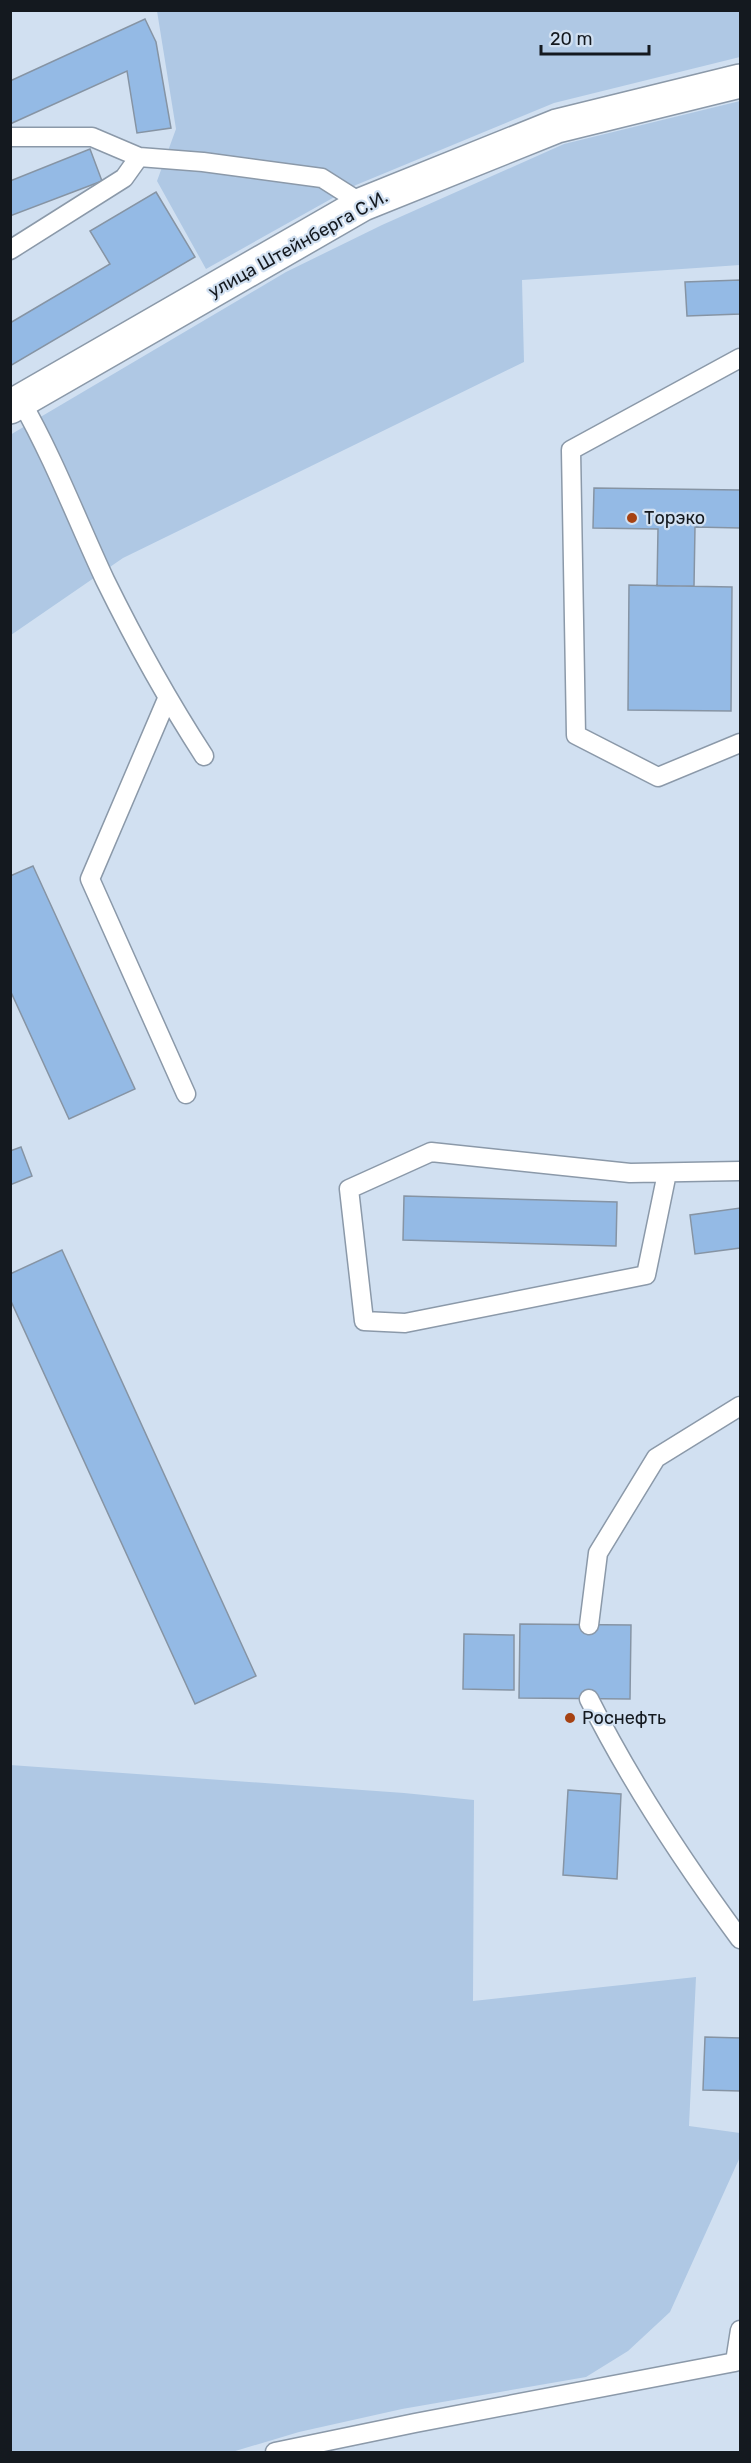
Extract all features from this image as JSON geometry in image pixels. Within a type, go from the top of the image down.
[{"type":"street","name":"улица Штейнберга С.И.","points":[[16,404],[363,204],[557,126],[741,81]]},
{"type":"lane","points":[[10,137],[92,136],[139,157],[203,162],[322,178],[363,204]]},
{"type":"lane","points":[[10,250],[124,178],[139,157]]},
{"type":"lane","points":[[741,358],[571,450],[576,735],[658,777],[741,743]]},
{"type":"lane","points":[[16,404],[42,438],[106,580],[167,699],[204,756]]},
{"type":"lane","points":[[167,699],[90,879],[186,1094]]},
{"type":"lane","points":[[667,1173],[646,1275],[405,1323],[364,1321],[349,1189],[431,1152],[630,1173],[741,1171]]},
{"type":"lane","points":[[589,1624],[598,1553],[656,1458],[741,1406]]},
{"type":"lane","points":[[589,1698],[615,1750],[714,1904],[741,1939]]},
{"type":"lane","points":[[275,2452],[426,2420],[738,2364],[741,2330]]},
{"type":"shaded area","points":[[157,11],[740,11],[740,57],[554,103],[356,185],[206,269],[157,181],[176,129]]},
{"type":"shaded area","points":[[740,101],[740,265],[522,280],[524,362],[123,558],[11,635],[10,435],[286,272],[382,225],[564,144]]},
{"type":"shaded area","points":[[10,1765],[474,1800],[473,2001],[696,1977],[689,2126],[740,2133],[740,2157],[670,2312],[628,2351],[586,2377],[402,2409],[299,2432],[232,2452],[11,2452]]},
{"type":"building","points":[[145,19],[156,42],[171,128],[137,133],[127,71],[10,124],[10,81]]},
{"type":"building","points":[[90,149],[102,181],[10,216],[10,181]]},
{"type":"building","points":[[156,192],[195,257],[10,366],[10,323],[110,264],[90,231]]},
{"type":"building","points":[[740,280],[740,314],[687,316],[685,282]]},
{"type":"building","points":[[594,488],[740,490],[740,528],[695,527],[694,586],[657,586],[658,529],[593,528]]},
{"type":"building","points":[[629,585],[732,587],[731,711],[628,710]]},
{"type":"building","points":[[33,866],[135,1089],[69,1119],[10,990],[10,876]]},
{"type":"building","points":[[21,1147],[32,1176],[10,1185],[10,1151]]},
{"type":"building","points":[[404,1196],[617,1202],[616,1246],[403,1240]]},
{"type":"building","points":[[740,1208],[740,1248],[695,1254],[690,1215]]},
{"type":"building","points":[[62,1250],[256,1676],[195,1704],[10,1299],[10,1274]]},
{"type":"building","points":[[520,1624],[631,1625],[630,1699],[519,1698]]},
{"type":"building","points":[[464,1634],[514,1635],[514,1690],[463,1689]]},
{"type":"building","points":[[568,1790],[621,1794],[617,1879],[563,1875]]},
{"type":"building","points":[[705,2037],[740,2038],[740,2091],[703,2090]]},
{"type":"place","name":"Торэко","points":[[632,518]]},
{"type":"place","name":"Роснефть","points":[[570,1718]]}]
